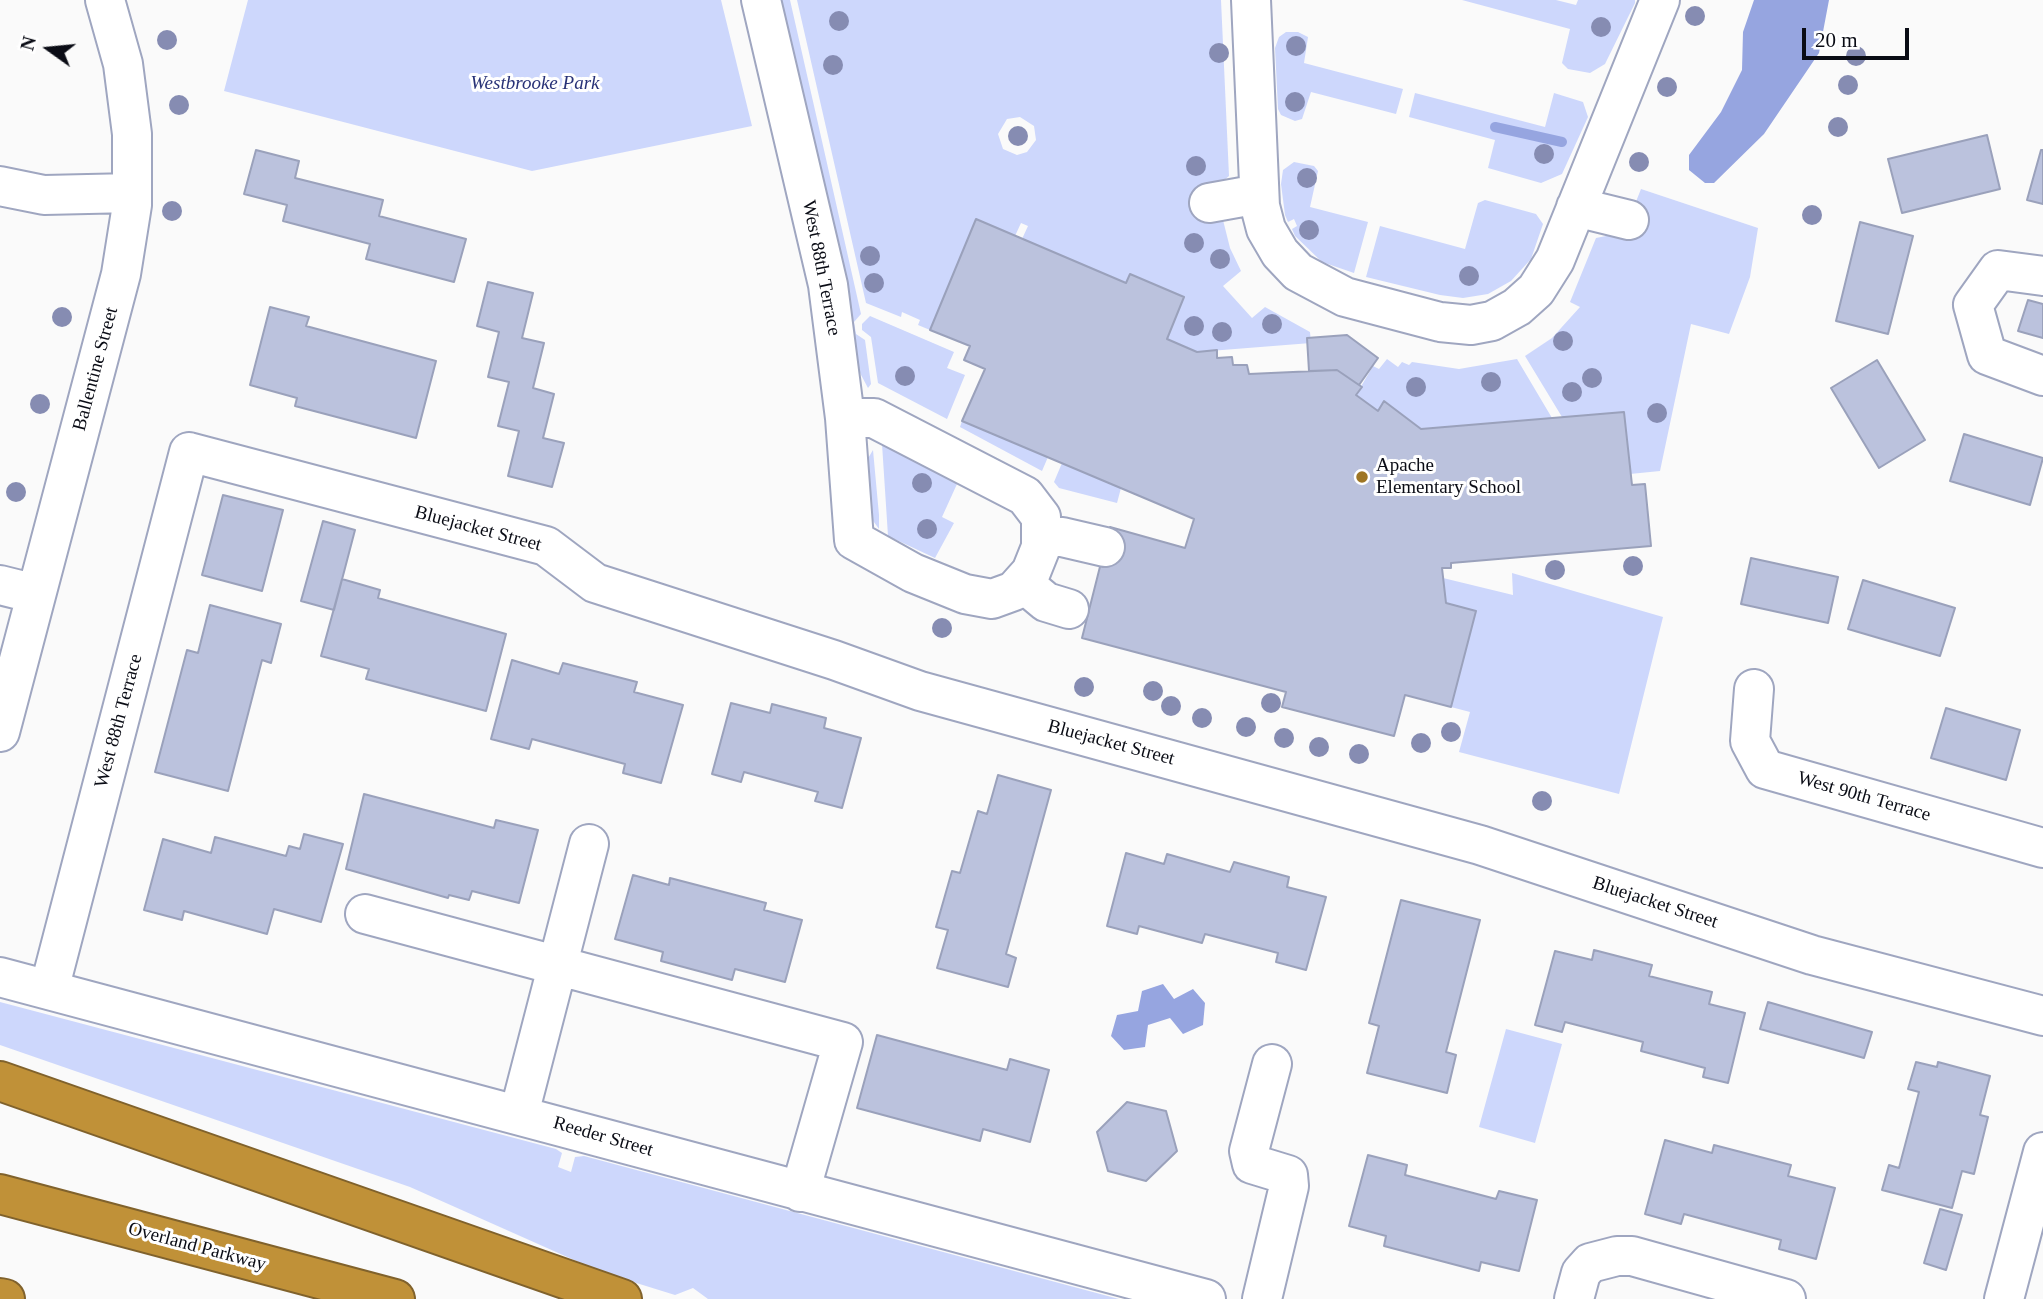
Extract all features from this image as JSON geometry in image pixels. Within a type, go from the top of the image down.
[{"type":"highway","points":[[0,1081],[622,1299]]},
{"type":"highway","name":"Overland Parkway","points":[[0,1194],[395,1299]]},
{"type":"street","name":"Ballentine Street","points":[[0,732],[121,274],[132,193],[132,134],[123,64],[105,0]]},
{"type":"street","name":"West 88th Terrace","points":[[761,0],[828,285],[845,418],[854,540],[913,573],[965,594],[992,599],[1014,591],[1022,582]]},
{"type":"street","points":[[1251,0],[1259,194],[1266,229],[1280,253],[1298,272],[1345,297],[1440,322],[1471,325],[1492,321],[1517,307],[1536,290],[1555,260],[1660,0]]},
{"type":"street","points":[[0,186],[44,195],[132,193]]},
{"type":"street","points":[[1209,203],[1259,194]]},
{"type":"street","points":[[1576,207],[1629,220]]},
{"type":"street","points":[[2043,276],[1998,270],[1973,305],[1987,355],[2043,376]]},
{"type":"street","points":[[845,418],[874,418],[1025,496],[1041,517],[1041,547],[1031,572],[1022,582],[1046,602],[1069,608]]},
{"type":"street","name":"West 88th Terrace","points":[[49,990],[189,452]]},
{"type":"street","name":"Bluejacket Street","points":[[189,452],[547,546],[595,583],[834,660],[920,691],[1480,845],[1812,954],[2043,1016]]},
{"type":"street","points":[[1041,536],[1062,537],[1105,547]]},
{"type":"street","points":[[0,585],[36,594]]},
{"type":"street","name":"West 90th Terrace","points":[[1754,689],[1750,741],[1765,769],[2043,848]]},
{"type":"street","points":[[519,1114],[589,844]]},
{"type":"street","points":[[365,914],[843,1042],[800,1192]]},
{"type":"street","name":"Reeder Street","points":[[0,977],[1206,1299]]},
{"type":"street","points":[[1262,1299],[1289,1186],[1288,1175],[1252,1164],[1249,1151],[1272,1063]]},
{"type":"street","points":[[2004,1299],[2043,1152]]},
{"type":"street","points":[[1574,1299],[1581,1273],[1590,1263],[1617,1256],[1632,1256],[1786,1299]]},
{"type":"green space","name":"Westbrooke Park","points":[[248,0],[721,0],[752,126],[532,171],[224,91]]},
{"type":"green space","points":[[779,0],[790,0],[861,314],[854,322],[856,334],[865,340],[871,384],[868,388],[860,373],[843,278]]},
{"type":"green space","points":[[797,0],[1221,0],[1229,176],[1222,182],[1223,220],[1230,248],[1241,271],[1223,286],[1252,318],[1265,307],[1310,332],[1311,343],[1197,352],[1167,339],[1184,297],[1126,283],[1022,239],[1028,226],[1021,223],[1015,236],[976,220],[930,330],[918,325],[920,320],[902,312],[901,317],[866,303]],"holes":[[[1020,117],[1034,126],[1036,140],[1027,152],[1017,155],[1003,149],[998,134],[1007,119]]]},
{"type":"green space","points":[[1462,0],[1556,0],[1576,5],[1578,0],[1635,0],[1635,3],[1605,64],[1590,73],[1568,69],[1562,63],[1570,29]]},
{"type":"green space","points":[[1286,32],[1298,32],[1308,37],[1304,63],[1403,89],[1396,114],[1311,92],[1302,119],[1295,121],[1281,115],[1278,109],[1275,48],[1279,37]]},
{"type":"green space","points":[[1415,93],[1545,127],[1554,93],[1583,102],[1588,117],[1562,174],[1541,183],[1488,168],[1495,140],[1409,117]]},
{"type":"green space","points":[[1294,162],[1314,166],[1318,171],[1310,207],[1368,222],[1354,273],[1322,262],[1295,236],[1292,229],[1297,226],[1294,219],[1288,222],[1285,215],[1281,184],[1283,170]]},
{"type":"green space","points":[[1641,189],[1758,228],[1750,277],[1729,334],[1691,324],[1660,471],[1630,474],[1624,412],[1562,417],[1525,356],[1552,338],[1580,307],[1570,302],[1596,238],[1611,235],[1621,239]]},
{"type":"green space","points":[[1485,200],[1536,214],[1543,224],[1531,259],[1511,281],[1488,294],[1463,298],[1366,277],[1380,226],[1465,249],[1478,203]]},
{"type":"green space","points":[[870,316],[954,352],[947,368],[965,375],[947,419],[878,383],[871,337],[862,330],[862,324]]},
{"type":"green space","points":[[1387,359],[1398,367],[1402,362],[1409,365],[1412,362],[1459,369],[1517,359],[1552,418],[1421,429],[1384,401],[1378,411],[1356,395],[1373,366],[1379,369]]},
{"type":"green space","points":[[962,421],[1048,457],[1042,471],[960,427]]},
{"type":"green space","points":[[882,444],[954,479],[957,484],[942,517],[954,523],[935,558],[888,536]]},
{"type":"green space","points":[[873,450],[879,529],[871,518],[867,460]]},
{"type":"green space","points":[[1062,463],[1121,488],[1117,503],[1059,488],[1054,482]]},
{"type":"green space","points":[[1512,573],[1663,617],[1619,794],[1459,752],[1470,712],[1451,707],[1476,611],[1446,603],[1443,578],[1513,595]]},
{"type":"green space","points":[[0,1002],[556,1149],[562,1153],[558,1167],[571,1172],[575,1157],[584,1156],[1119,1299],[708,1299],[693,1288],[675,1295],[601,1272],[410,1187],[0,1045]]},
{"type":"green space","points":[[1506,1029],[1562,1044],[1535,1143],[1479,1127]]},
{"type":"shaded area","points":[[1754,0],[1829,0],[1819,53],[1764,134],[1714,183],[1705,183],[1689,170],[1689,155],[1721,112],[1742,70],[1743,32]]},
{"type":"shaded area","points":[[1163,984],[1174,999],[1193,989],[1205,1003],[1203,1025],[1183,1034],[1170,1018],[1148,1025],[1145,1047],[1124,1050],[1111,1036],[1117,1015],[1138,1011],[1142,991]]},
{"type":"building","points":[[1987,135],[2000,189],[1902,213],[1888,159]]},
{"type":"building","points":[[256,150],[299,161],[295,178],[383,200],[379,216],[466,239],[454,282],[366,259],[370,244],[283,221],[287,205],[244,194]]},
{"type":"building","points":[[2043,150],[2043,204],[2027,200]]},
{"type":"building","name":"Apache Elementary School","points":[[976,219],[1126,283],[1130,274],[1184,297],[1167,339],[1197,352],[1217,350],[1217,358],[1232,357],[1233,365],[1247,365],[1249,374],[1337,370],[1362,387],[1356,395],[1378,411],[1384,401],[1421,429],[1624,412],[1632,485],[1645,484],[1651,546],[1451,563],[1451,568],[1442,568],[1446,603],[1476,611],[1451,707],[1405,695],[1394,736],[1282,707],[1286,692],[1082,638],[1110,527],[1185,548],[1194,519],[962,421],[985,369],[964,360],[970,346],[930,330]]},
{"type":"building","points":[[1860,222],[1913,236],[1888,334],[1836,321]]},
{"type":"building","points":[[488,282],[533,293],[522,338],[544,343],[533,388],[554,394],[543,438],[564,443],[552,487],[508,476],[519,431],[498,426],[509,382],[488,377],[499,332],[477,326]]},
{"type":"building","points":[[2028,300],[2043,304],[2043,338],[2018,331]]},
{"type":"building","points":[[270,307],[309,317],[306,326],[436,361],[416,438],[295,406],[297,398],[250,385]]},
{"type":"building","points":[[1347,335],[1378,358],[1359,385],[1337,370],[1309,371],[1307,338]]},
{"type":"building","points":[[1877,360],[1925,440],[1879,468],[1831,388]]},
{"type":"building","points":[[1964,434],[2043,458],[2030,505],[1950,481]]},
{"type":"building","points":[[223,495],[283,510],[262,591],[202,575]]},
{"type":"building","points":[[323,521],[355,530],[334,610],[301,601]]},
{"type":"building","points":[[1751,558],[1838,577],[1828,623],[1741,604]]},
{"type":"building","points":[[342,579],[380,590],[378,598],[506,634],[486,711],[366,679],[369,669],[321,656]]},
{"type":"building","points":[[1863,580],[1955,608],[1940,656],[1848,629]]},
{"type":"building","points":[[210,605],[281,624],[271,663],[262,660],[228,791],[155,772],[187,650],[198,653]]},
{"type":"building","points":[[512,660],[559,674],[563,663],[637,682],[634,692],[683,705],[661,783],[623,773],[625,764],[532,739],[529,749],[491,739]]},
{"type":"building","points":[[731,703],[770,713],[772,704],[826,718],[824,728],[861,738],[842,808],[815,801],[818,792],[744,772],[741,782],[712,774]]},
{"type":"building","points":[[1946,708],[2020,730],[2006,780],[1931,758]]},
{"type":"building","points":[[998,775],[1051,790],[1006,954],[1016,958],[1008,987],[937,968],[948,930],[936,927],[952,871],[960,873],[978,811],[987,814]]},
{"type":"building","points":[[364,794],[494,828],[496,820],[538,830],[519,903],[472,891],[469,900],[449,895],[448,898],[346,869]]},
{"type":"building","points":[[304,834],[343,844],[321,922],[274,909],[267,934],[184,911],[182,920],[144,910],[163,839],[211,853],[215,837],[286,856],[289,846],[300,849]]},
{"type":"building","points":[[1126,853],[1164,864],[1167,854],[1230,872],[1234,862],[1289,877],[1287,887],[1326,897],[1306,970],[1276,962],[1278,953],[1205,934],[1202,943],[1139,926],[1137,934],[1107,926]]},
{"type":"building","points":[[633,875],[669,885],[670,878],[766,903],[764,910],[802,920],[785,982],[735,969],[732,980],[661,961],[663,952],[615,939]]},
{"type":"building","points":[[1401,900],[1480,920],[1446,1052],[1456,1055],[1447,1093],[1367,1073],[1379,1026],[1369,1023]]},
{"type":"building","points":[[1594,950],[1652,965],[1649,976],[1712,992],[1709,1004],[1745,1013],[1728,1083],[1703,1077],[1705,1068],[1641,1051],[1643,1042],[1565,1022],[1562,1032],[1535,1025],[1555,951],[1592,960]]},
{"type":"building","points":[[1768,1002],[1872,1032],[1864,1058],[1760,1029]]},
{"type":"building","points":[[877,1035],[1007,1070],[1010,1059],[1049,1070],[1030,1142],[983,1129],[980,1141],[857,1108]]},
{"type":"building","points":[[1916,1062],[1937,1067],[1938,1062],[1990,1076],[1980,1115],[1988,1117],[1974,1174],[1962,1171],[1952,1208],[1882,1190],[1889,1165],[1899,1168],[1919,1092],[1908,1089]]},
{"type":"building","points":[[1127,1102],[1166,1111],[1177,1151],[1146,1181],[1108,1171],[1097,1132]]},
{"type":"building","points":[[1665,1140],[1712,1153],[1714,1145],[1791,1165],[1788,1176],[1835,1188],[1816,1259],[1779,1249],[1781,1240],[1684,1214],[1681,1224],[1645,1214]]},
{"type":"building","points":[[1368,1155],[1407,1165],[1405,1175],[1496,1199],[1499,1191],[1537,1200],[1519,1271],[1481,1262],[1479,1271],[1384,1246],[1386,1236],[1349,1226]]},
{"type":"building","points":[[1940,1209],[1962,1215],[1946,1270],[1924,1263]]},
{"type":"waterway","points":[[1495,127],[1562,142]]},
{"type":"place","name":"Apache Elementary School","points":[[1362,477]]}]
